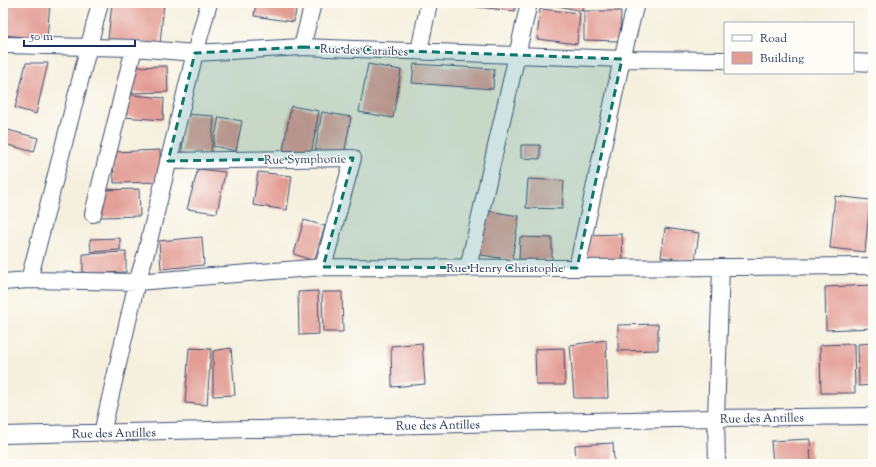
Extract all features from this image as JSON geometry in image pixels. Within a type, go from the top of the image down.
[{"type":"street","points":[[29,280],[100,3]]},
{"type":"street","points":[[102,433],[137,282],[146,253],[195,53],[209,3]]},
{"type":"street","points":[[302,47],[312,3]]},
{"type":"street","points":[[419,51],[430,3]]},
{"type":"street","points":[[468,268],[529,3]]},
{"type":"street","points":[[577,268],[622,59],[636,3]]},
{"type":"street","name":"Rue des Caraïbes","points":[[3,45],[134,48],[195,53],[302,47],[622,59],[724,60]]},
{"type":"street","points":[[93,214],[134,48]]},
{"type":"street","points":[[854,62],[873,63]]},
{"type":"street","name":"Rue Symphonie","points":[[168,161],[353,158],[322,267]]},
{"type":"street","name":"Rue Henry Christophe","points":[[3,282],[29,280],[137,282],[322,267],[577,268],[873,266]]},
{"type":"street","points":[[717,464],[716,418],[721,267]]},
{"type":"street","name":"Rue des Antilles","points":[[3,435],[716,418],[873,416]]},
{"type":"highlighted area","points":[[302,47],[622,59],[577,268],[323,267],[353,158],[168,161],[195,53]]},
{"type":"building","points":[[3,3],[50,3],[47,39],[3,35]]},
{"type":"building","points":[[112,3],[164,3],[160,44],[108,39]]},
{"type":"building","points":[[256,3],[297,3],[294,22],[254,16]]},
{"type":"building","points":[[478,3],[515,3],[515,11],[477,7]]},
{"type":"building","points":[[547,3],[585,3],[583,11]]},
{"type":"building","points":[[540,9],[580,13],[577,44],[537,39]]},
{"type":"building","points":[[584,11],[621,11],[620,41],[584,40]]},
{"type":"building","points":[[26,63],[48,63],[36,114],[15,108]]},
{"type":"building","points":[[368,64],[401,70],[393,118],[359,112]]},
{"type":"building","points":[[414,64],[494,69],[493,89],[412,83]]},
{"type":"building","points":[[167,66],[168,92],[132,93],[131,67]]},
{"type":"building","points":[[124,94],[164,98],[163,120],[123,117]]},
{"type":"building","points":[[291,106],[319,111],[311,155],[283,150]]},
{"type":"building","points":[[322,112],[351,117],[344,155],[315,150]]},
{"type":"building","points":[[185,114],[214,116],[211,154],[182,152]]},
{"type":"building","points":[[219,117],[242,121],[236,151],[213,146]]},
{"type":"building","points":[[8,130],[38,138],[34,152],[4,144]]},
{"type":"building","points":[[521,145],[540,145],[540,159],[521,158]]},
{"type":"building","points":[[160,150],[161,182],[114,183],[113,152]]},
{"type":"building","points":[[198,169],[225,172],[217,213],[187,209]]},
{"type":"building","points":[[258,172],[292,176],[287,210],[253,205]]},
{"type":"building","points":[[528,179],[564,181],[562,209],[526,208]]},
{"type":"building","points":[[139,189],[140,216],[101,217],[100,190]]},
{"type":"building","points":[[835,196],[870,200],[865,252],[830,248]]},
{"type":"building","points":[[482,210],[519,216],[512,260],[475,254]]},
{"type":"building","points":[[304,220],[325,226],[314,261],[294,254]]},
{"type":"building","points":[[665,228],[699,233],[695,261],[661,257]]},
{"type":"building","points":[[622,234],[623,262],[587,263],[586,235]]},
{"type":"building","points":[[202,237],[204,265],[161,269],[159,241]]},
{"type":"building","points":[[520,237],[552,238],[552,260],[519,259]]},
{"type":"building","points":[[120,238],[120,250],[91,252],[90,239]]},
{"type":"building","points":[[126,252],[126,272],[83,274],[83,254]]},
{"type":"building","points":[[873,285],[873,328],[826,330],[825,287]]},
{"type":"building","points":[[318,291],[319,334],[299,335],[298,292]]},
{"type":"building","points":[[322,292],[342,292],[343,332],[323,332]]},
{"type":"building","points":[[658,324],[658,350],[618,351],[618,325]]},
{"type":"building","points":[[606,340],[608,398],[574,398],[570,345]]},
{"type":"building","points":[[422,343],[425,384],[392,387],[391,346]]},
{"type":"building","points":[[873,343],[873,385],[859,386],[858,344]]},
{"type":"building","points":[[854,344],[855,393],[821,393],[820,345]]},
{"type":"building","points":[[189,348],[211,349],[207,405],[185,403]]},
{"type":"building","points":[[231,348],[235,395],[213,396],[213,351]]},
{"type":"building","points":[[564,348],[565,385],[536,385],[535,349]]},
{"type":"building","points":[[810,439],[811,464],[773,464],[771,441]]},
{"type":"building","points":[[613,443],[614,464],[576,464],[575,445]]}]
